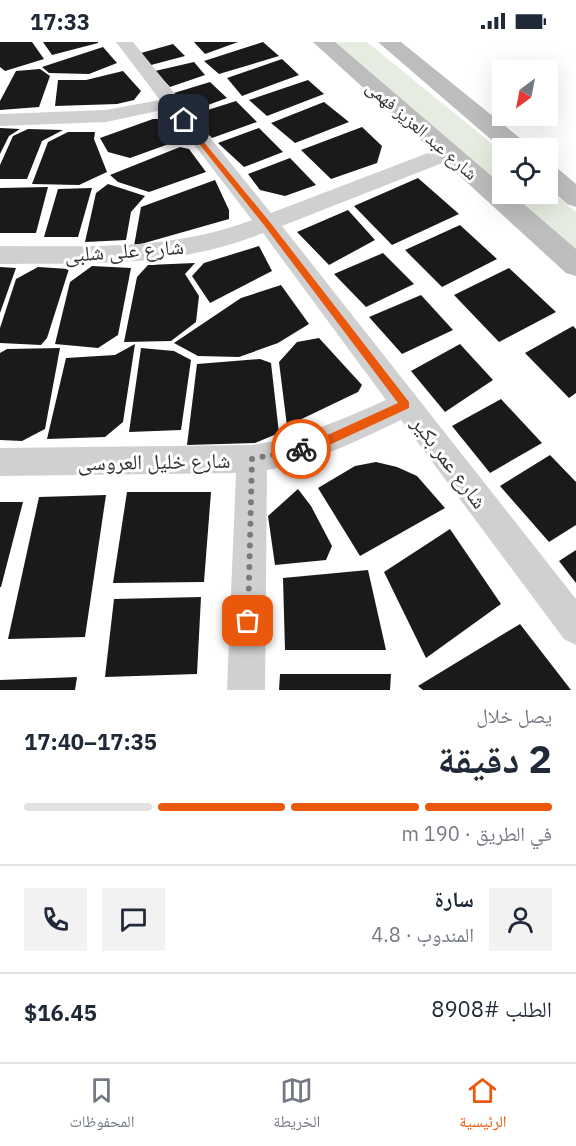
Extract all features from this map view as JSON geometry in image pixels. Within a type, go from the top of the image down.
[{"type":"main road","name":"شارع عبد العزيز فهمى","points":[[323,42],[574,261]]},
{"type":"main road","points":[[388,42],[505,138]]},
{"type":"main road","points":[[558,183],[576,198]]},
{"type":"street","name":"شارع عمر بكير","points":[[124,42],[267,223],[576,627]]},
{"type":"street","points":[[0,120],[91,119],[121,116],[170,103]]},
{"type":"street","name":"شارع على شلبى","points":[[0,255],[132,254],[181,249],[228,238],[448,153]]},
{"type":"street","name":"شارع خليل العروسى","points":[[0,462],[252,459],[288,453],[323,442],[406,405]]},
{"type":"street","points":[[246,690],[252,459]]},
{"type":"shaded area","points":[[329,42],[367,42],[492,144],[492,182]]},
{"type":"shaded area","points":[[558,197],[576,212],[576,255],[517,204],[558,204]]},
{"type":"building","points":[[0,42],[32,42],[44,59],[5,71],[0,67]]},
{"type":"building","points":[[43,42],[98,42],[98,43],[52,55]]},
{"type":"building","points":[[194,42],[238,42],[205,54]]},
{"type":"building","points":[[263,42],[279,56],[219,74],[204,61]]},
{"type":"building","points":[[173,44],[185,56],[151,65],[141,53]]},
{"type":"building","points":[[103,47],[117,63],[89,74],[49,73],[42,67]]},
{"type":"building","points":[[282,59],[299,75],[242,96],[227,78]]},
{"type":"building","points":[[194,62],[205,75],[170,87],[155,71]]},
{"type":"building","points":[[40,69],[50,76],[39,107],[0,110],[0,101],[16,71]]},
{"type":"building","points":[[123,71],[141,91],[134,100],[117,104],[55,106],[58,80],[86,80]]},
{"type":"building","points":[[308,80],[324,94],[267,116],[249,100]]},
{"type":"building","points":[[210,82],[227,98],[189,112],[174,93]]},
{"type":"building","points":[[236,101],[257,122],[212,138],[189,116]]},
{"type":"building","points":[[324,102],[349,122],[295,143],[271,123]]},
{"type":"building","points":[[153,119],[164,119],[180,140],[130,158],[108,152],[100,138]]},
{"type":"building","points":[[362,127],[382,146],[377,163],[331,179],[301,150]]},
{"type":"building","points":[[0,128],[20,129],[9,136],[0,154]]},
{"type":"building","points":[[259,128],[283,152],[244,167],[218,143]]},
{"type":"building","points":[[28,129],[63,130],[42,141],[27,179],[0,179],[0,165],[13,136]]},
{"type":"building","points":[[68,132],[95,132],[94,139],[107,172],[79,185],[32,184],[48,142]]},
{"type":"building","points":[[180,147],[189,149],[206,172],[149,192],[118,182],[110,175]]},
{"type":"building","points":[[290,158],[316,185],[285,196],[260,190],[248,174]]},
{"type":"building","points":[[418,178],[459,214],[392,245],[354,206]]},
{"type":"building","points":[[215,180],[229,210],[229,219],[134,246],[141,207]]},
{"type":"building","points":[[108,184],[145,196],[131,212],[126,240],[85,242],[96,193]]},
{"type":"building","points":[[48,187],[36,233],[0,233],[0,188]]},
{"type":"building","points":[[92,188],[78,237],[44,237],[58,189]]},
{"type":"building","points":[[348,210],[375,240],[329,265],[297,232]]},
{"type":"building","points":[[460,225],[497,259],[442,287],[405,250]]},
{"type":"building","points":[[259,246],[272,271],[210,303],[192,276],[204,263]]},
{"type":"building","points":[[383,253],[414,284],[366,307],[334,274]]},
{"type":"building","points":[[195,263],[185,274],[199,296],[196,322],[171,341],[124,342],[137,277],[148,265]]},
{"type":"building","points":[[92,266],[131,268],[118,335],[98,348],[55,344],[70,282]]},
{"type":"building","points":[[0,267],[16,268],[0,313]]},
{"type":"building","points":[[38,267],[69,269],[47,338],[41,345],[0,343],[0,328],[16,279]]},
{"type":"building","points":[[509,268],[556,312],[499,342],[454,295]]},
{"type":"building","points":[[281,285],[309,324],[278,343],[239,357],[198,356],[174,343],[241,298]]},
{"type":"building","points":[[421,295],[453,330],[402,354],[369,317]]},
{"type":"building","points":[[573,326],[576,329],[576,393],[569,398],[525,353]]},
{"type":"building","points":[[319,338],[362,385],[358,392],[287,426],[279,362],[297,342]]},
{"type":"building","points":[[135,344],[123,422],[105,437],[47,439],[66,358],[115,355]]},
{"type":"building","points":[[460,344],[493,380],[445,412],[411,371]]},
{"type":"building","points":[[60,348],[45,429],[22,441],[0,440],[0,353],[7,349]]},
{"type":"building","points":[[141,348],[174,351],[191,360],[181,430],[129,432]]},
{"type":"building","points":[[260,359],[271,363],[279,433],[255,443],[187,445],[197,364]]},
{"type":"building","points":[[501,399],[542,443],[490,473],[452,426]]},
{"type":"building","points":[[550,455],[576,482],[576,525],[549,542],[500,486]]},
{"type":"building","points":[[376,462],[397,467],[417,476],[445,508],[360,556],[318,488],[355,466]]},
{"type":"building","points":[[298,489],[311,506],[332,546],[326,560],[275,565],[268,516]]},
{"type":"building","points":[[127,492],[211,492],[204,582],[113,583]]},
{"type":"building","points":[[106,495],[85,637],[8,639],[39,497]]},
{"type":"building","points":[[0,502],[23,502],[1,587],[0,587]]},
{"type":"building","points":[[450,529],[501,604],[426,658],[384,572]]},
{"type":"building","points":[[576,550],[576,583],[559,561]]},
{"type":"building","points":[[368,570],[386,650],[285,650],[283,578]]},
{"type":"building","points":[[201,597],[197,674],[105,677],[114,599]]},
{"type":"building","points":[[520,624],[571,690],[423,690],[418,686]]},
{"type":"building","points":[[280,674],[391,674],[390,690],[279,690]]},
{"type":"building","points":[[77,677],[75,690],[0,690],[0,680]]},
{"type":"way so far","points":[[248,621],[252,459],[301,449]]},
{"type":"route","points":[[184,120],[267,223],[406,405],[323,442],[301,449]]}]
